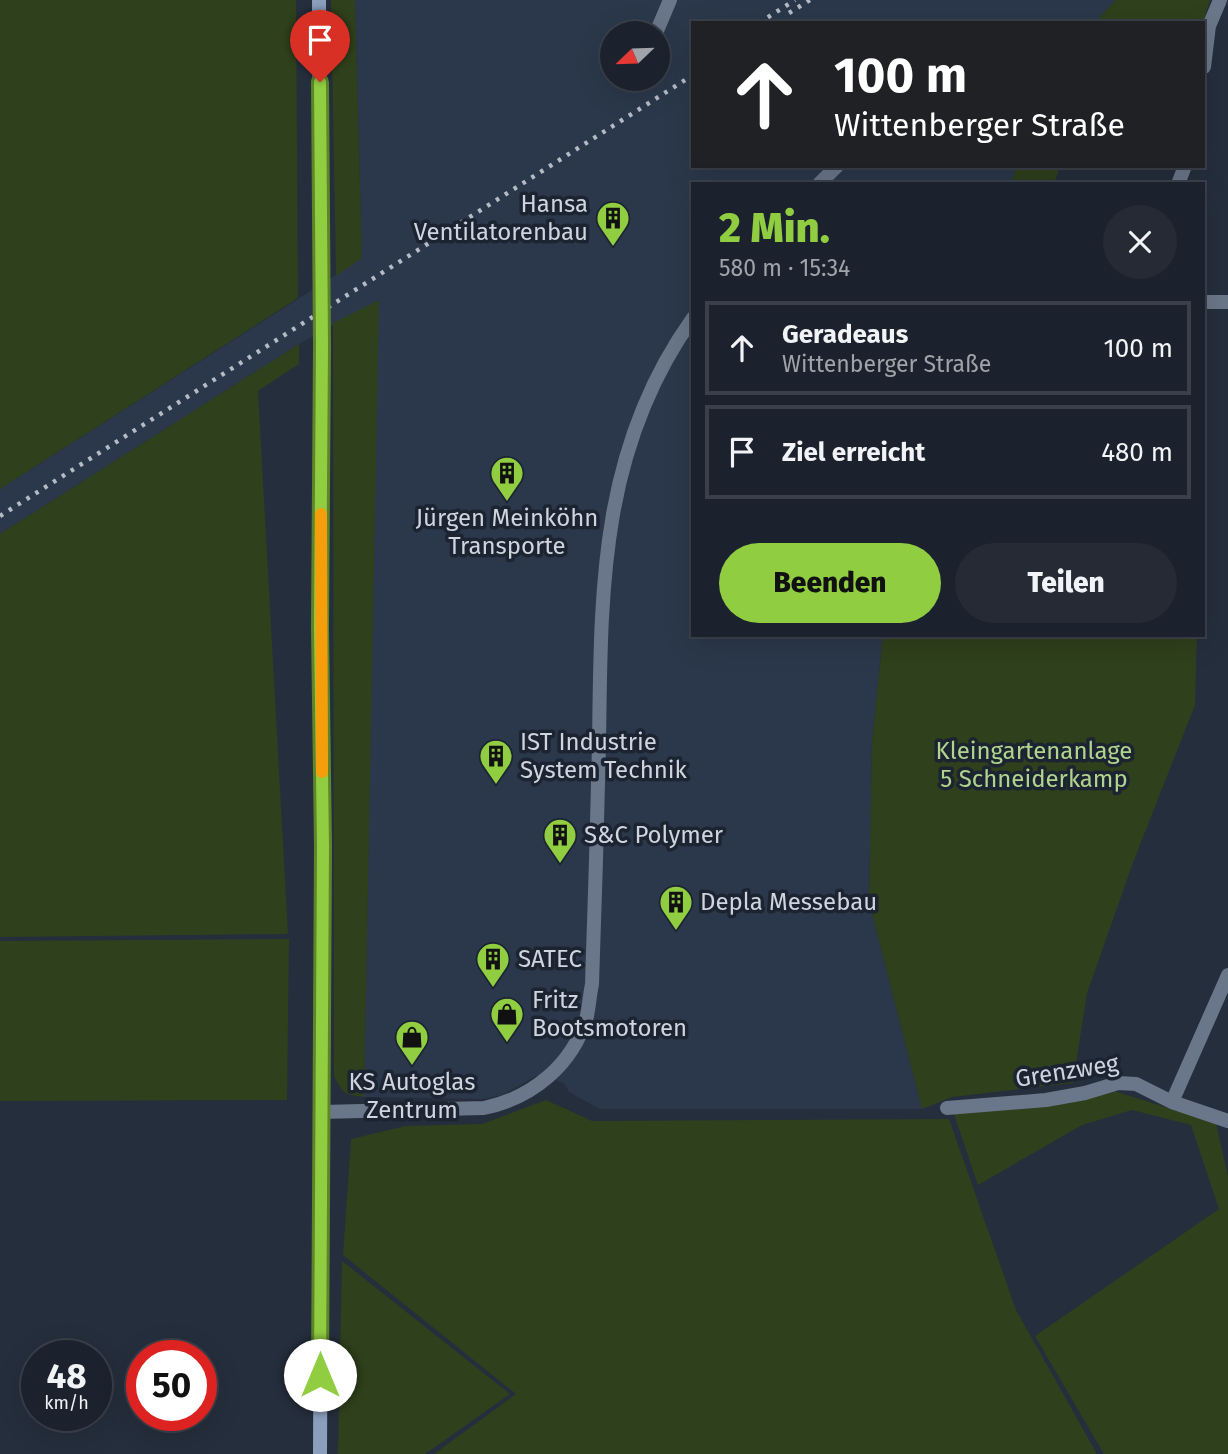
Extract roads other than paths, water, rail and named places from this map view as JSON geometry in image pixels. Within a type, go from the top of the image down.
[{"type":"main road","points":[[319,0],[323,846],[320,1454]]},
{"type":"street","points":[[661,21],[670,0]]},
{"type":"street","points":[[1205,59],[1209,26],[1220,0]]},
{"type":"street","points":[[821,182],[835,168]]},
{"type":"street","points":[[1205,302],[1228,302]]},
{"type":"street","points":[[321,1112],[484,1108],[503,1104],[527,1094],[545,1082],[575,1042],[586,1017],[592,984],[601,621],[609,528],[619,482],[640,415],[656,378],[691,321]]},
{"type":"street","points":[[1172,1101],[1228,975]]},
{"type":"street","name":"Grenzweg","points":[[947,1108],[1046,1100],[1085,1093],[1118,1083],[1136,1084],[1172,1101],[1228,1121]]},
{"type":"railway","points":[[762,21],[795,0]]},
{"type":"railway","points":[[789,13],[810,0]]},
{"type":"railway","points":[[0,516],[691,76]]},
{"type":"place","name":"Hansa Ventilatorenbau","points":[[613,248]]},
{"type":"place","name":"Jürgen Meinköhn Transporte","points":[[507,503]]},
{"type":"place","name":"IST Industrie System Technik","points":[[496,786]]},
{"type":"place","name":"S&C Polymer","points":[[560,865]]},
{"type":"place","name":"Depla Messebau","points":[[676,932]]},
{"type":"place","name":"SATEC","points":[[493,989]]},
{"type":"place","name":"Fritz Bootsmotoren","points":[[507,1044]]},
{"type":"place","name":"KS Autoglas Zentrum","points":[[412,1067]]},
{"type":"park label","name":"Kleingartenanlage 5 Schneiderkamp","points":[[1034,765]]}]
